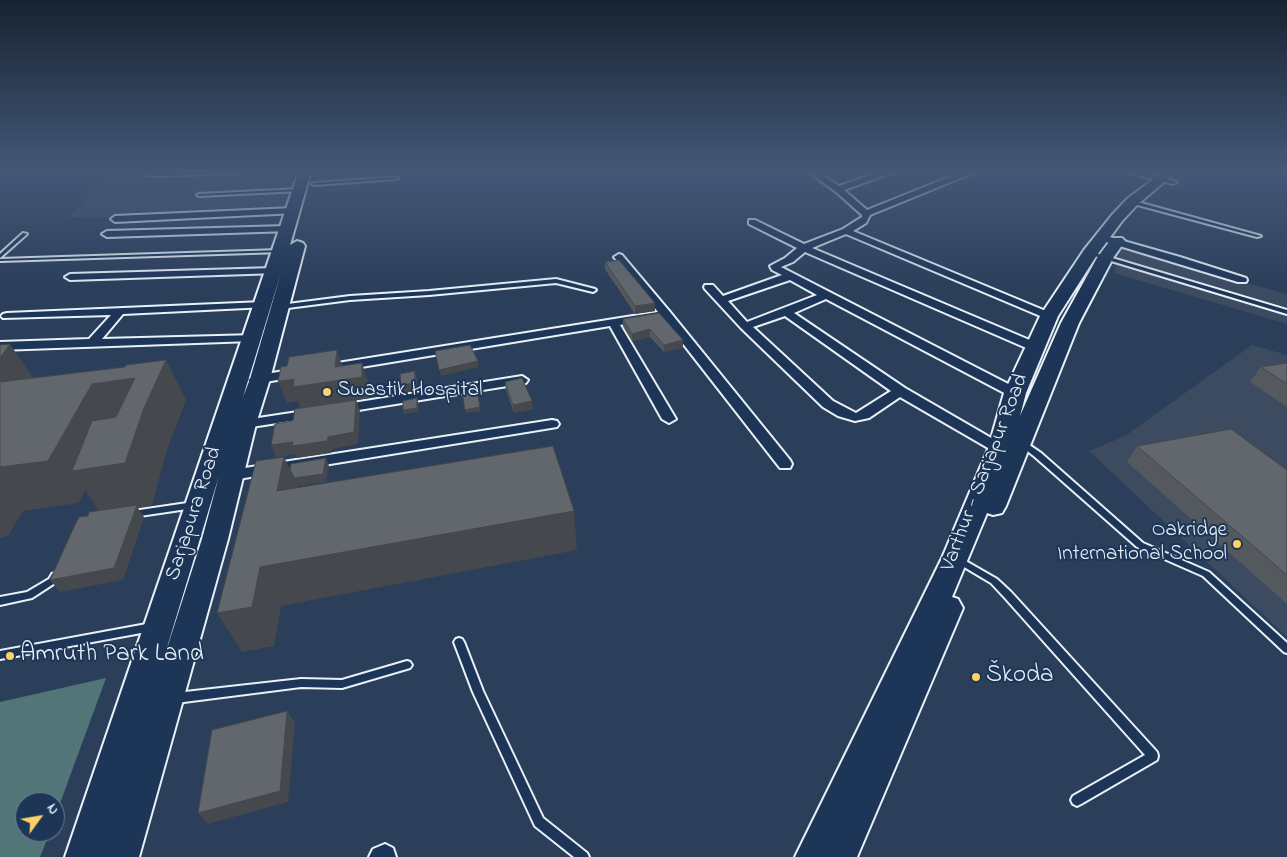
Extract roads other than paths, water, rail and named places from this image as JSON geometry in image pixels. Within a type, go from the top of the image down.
[{"type":"main road","name":"Sarjapura Road","points":[[84,857],[199,504],[249,381],[296,211]]},
{"type":"main road","name":"Sarjapura Road","points":[[120,857],[232,475],[245,424],[252,337],[271,306],[296,211]]},
{"type":"main road","name":"Varthur - Sarjapur Road","points":[[1008,442],[1015,393],[1050,316],[1132,211]]},
{"type":"main road","name":"Varthur - Sarjapur Road","points":[[838,857],[962,561],[1008,442],[1070,323],[1103,247]]},
{"type":"main road","name":"Varthur - Sarjapur Road","points":[[814,857],[962,561]]},
{"type":"street","points":[[115,219],[276,211]]},
{"type":"street","points":[[107,234],[288,211]]},
{"type":"street","points":[[70,276],[293,211]]},
{"type":"street","points":[[863,211],[866,214]]},
{"type":"street","points":[[866,214],[873,211]]},
{"type":"street","points":[[866,214],[866,218],[863,221],[846,231],[804,248],[789,260],[775,266],[790,276],[1015,393]]},
{"type":"street","points":[[752,222],[804,248],[1035,347]]},
{"type":"street","points":[[846,231],[1050,316]]},
{"type":"street","points":[[1103,247],[1242,280]]},
{"type":"street","points":[[619,258],[785,464]]},
{"type":"street","points":[[721,300],[790,276]]},
{"type":"street","points":[[709,287],[745,326],[828,404],[843,413],[855,417],[864,415],[900,391]]},
{"type":"street","points":[[745,326],[786,312],[826,295]]},
{"type":"street","points":[[7,316],[271,306]]},
{"type":"street","points":[[94,341],[119,312]]},
{"type":"street","points":[[786,312],[900,391],[1008,442]]},
{"type":"street","points":[[249,381],[666,314]]},
{"type":"street","points":[[613,322],[669,419]]},
{"type":"street","points":[[0,346],[94,341],[252,337]]},
{"type":"street","points":[[245,424],[522,380]]},
{"type":"street","points":[[232,475],[552,424]]},
{"type":"lane","points":[[0,259],[290,211]]},
{"type":"lane","points":[[1168,211],[1259,236]]},
{"type":"lane","points":[[0,259],[25,234]]},
{"type":"lane","points":[[1103,247],[1287,312]]},
{"type":"lane","points":[[271,306],[556,280],[593,290]]},
{"type":"lane","points":[[1008,442],[1038,455],[1140,545],[1206,574],[1287,649]]},
{"type":"lane","points":[[120,516],[199,504]]},
{"type":"lane","points":[[962,561],[994,581],[1008,595],[1153,756],[1077,800]]},
{"type":"lane","points":[[0,601],[29,595],[44,588],[52,581],[61,565]]},
{"type":"lane","points":[[0,655],[159,625]]},
{"type":"lane","points":[[459,642],[478,692],[539,822],[583,857]]},
{"type":"lane","points":[[167,700],[301,684],[342,684],[407,665]]},
{"type":"place","name":"Swastik Hospital","points":[[327,392]]},
{"type":"place","name":"Oakridge International School","points":[[1237,544]]},
{"type":"place","name":"Amruth Park Land","points":[[10,656]]},
{"type":"place","name":"Škoda","points":[[976,677]]}]
